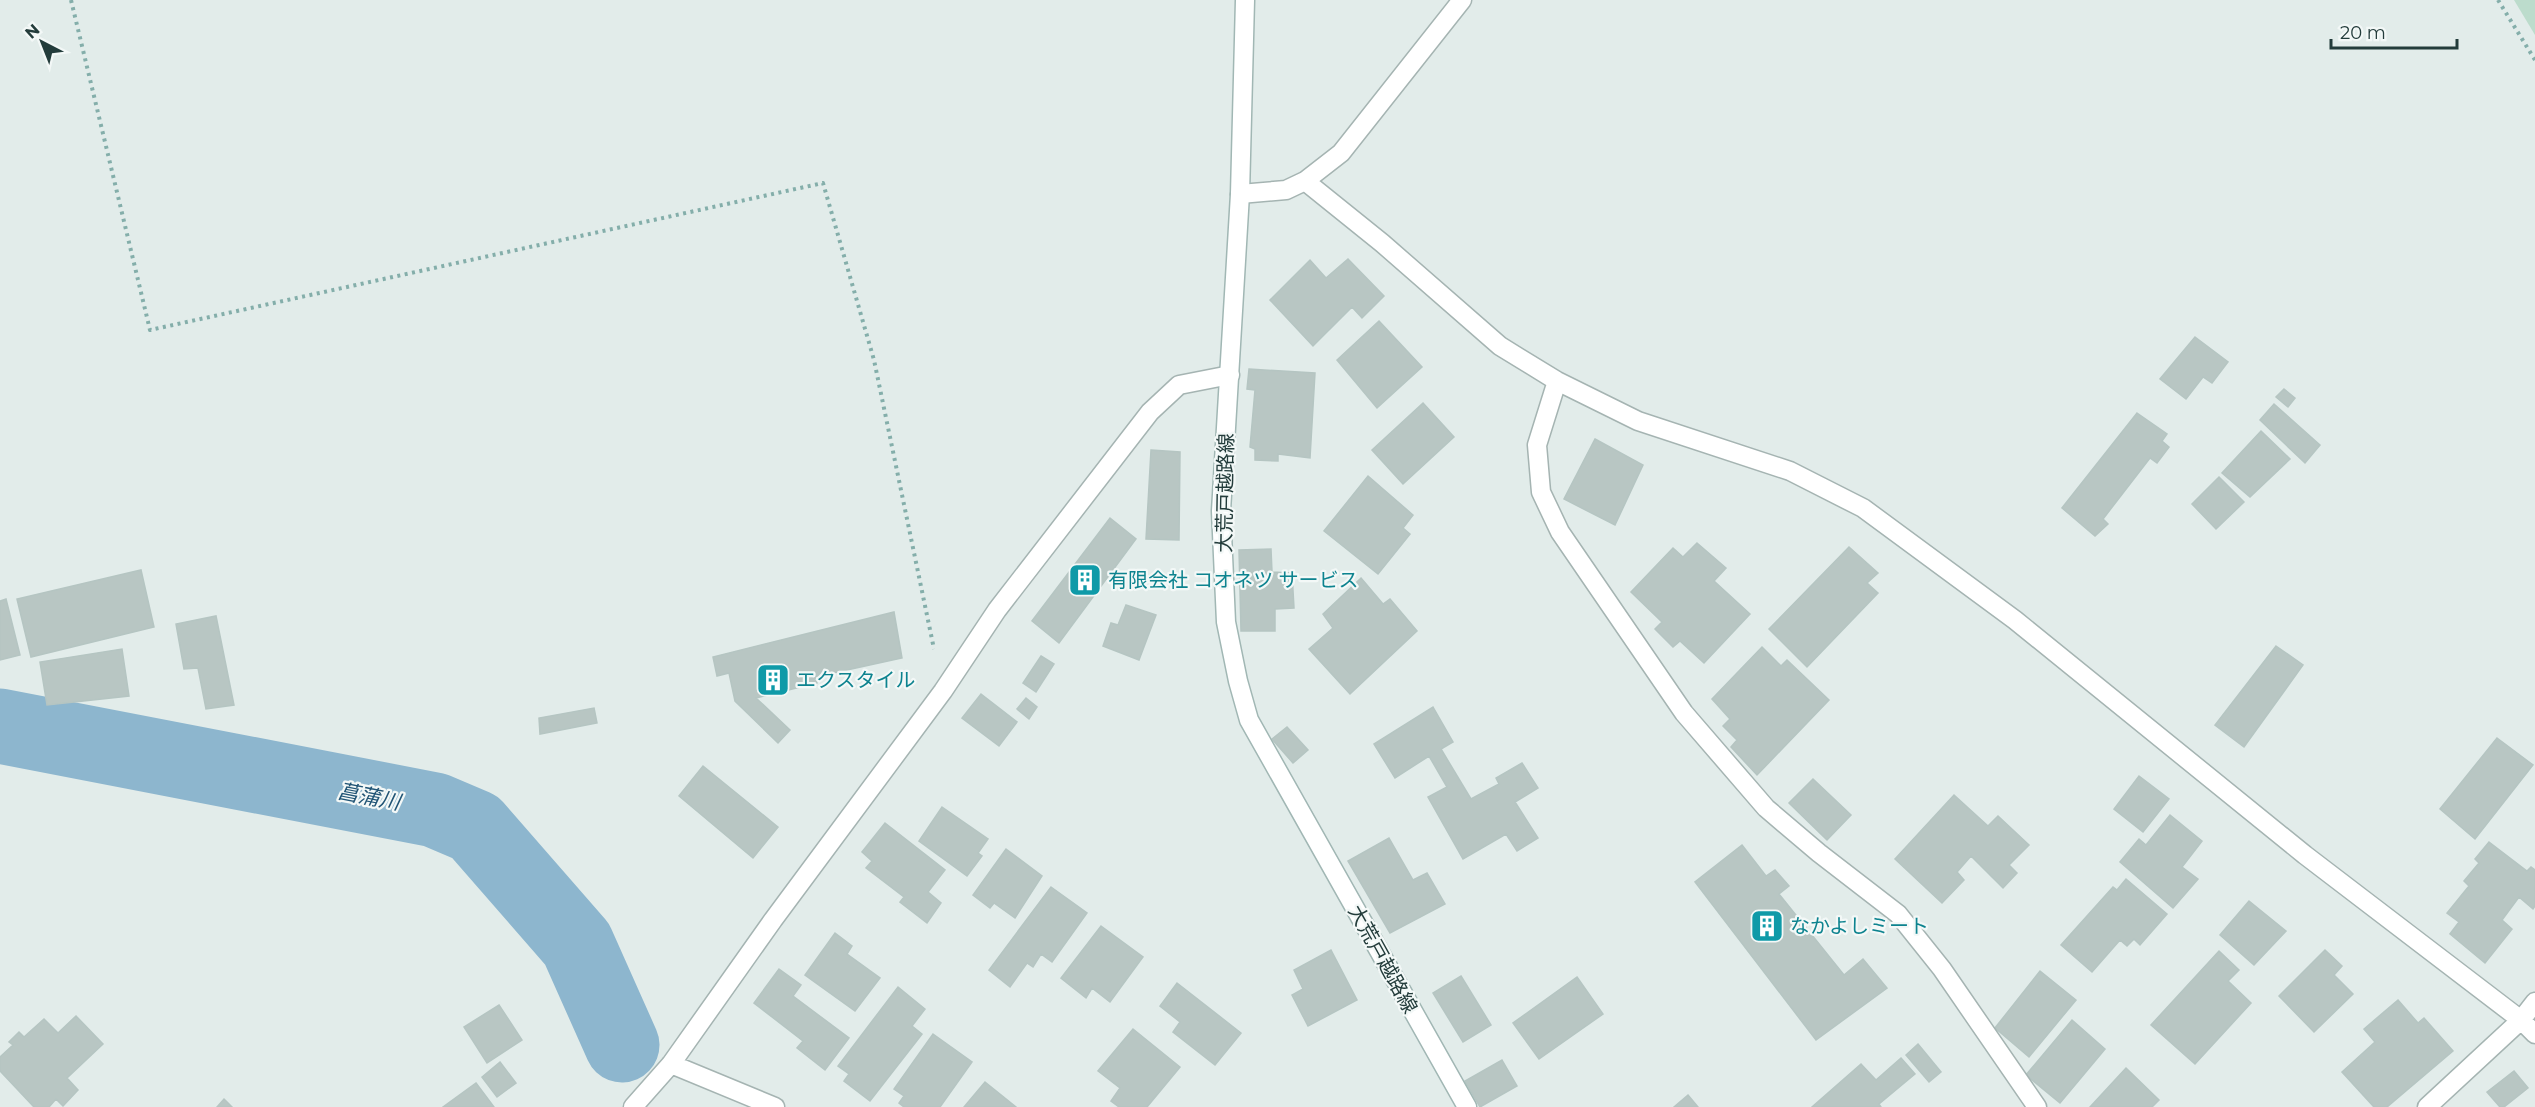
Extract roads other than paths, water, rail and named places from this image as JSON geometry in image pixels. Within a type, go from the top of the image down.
[{"type":"street","name":"大荒戸越路線","points":[[1245,0],[1240,194],[1221,511],[1226,622],[1249,720],[1467,1107]]},
{"type":"street","points":[[1240,194],[1286,190],[1305,181],[1341,153],[1462,0]]},
{"type":"street","points":[[1305,181],[1382,243],[1500,346],[1557,381],[1638,421],[1790,471],[1863,508],[2015,620],[2296,848],[2522,1020],[2535,1034]]},
{"type":"street","points":[[633,1107],[671,1064],[773,920],[943,691],[997,610],[1150,412],[1179,385],[1230,375]]},
{"type":"street","points":[[1557,381],[1537,445],[1541,492],[1560,532],[1684,713],[1766,808],[1819,853],[1898,914],[1942,969],[2037,1107]]},
{"type":"street","points":[[2427,1107],[2522,1020],[2535,1002]]},
{"type":"street","points":[[671,1064],[775,1107]]},
{"type":"waterway","name":"菖蒲川","points":[[0,726],[435,810],[475,827],[577,944],[622,1045]]},
{"type":"place","name":"有限会社 コオネツ サービス","points":[[1085,580]]},
{"type":"place","name":"エクスタイル","points":[[773,680]]},
{"type":"place","name":"なかよしミート","points":[[1767,926]]}]
